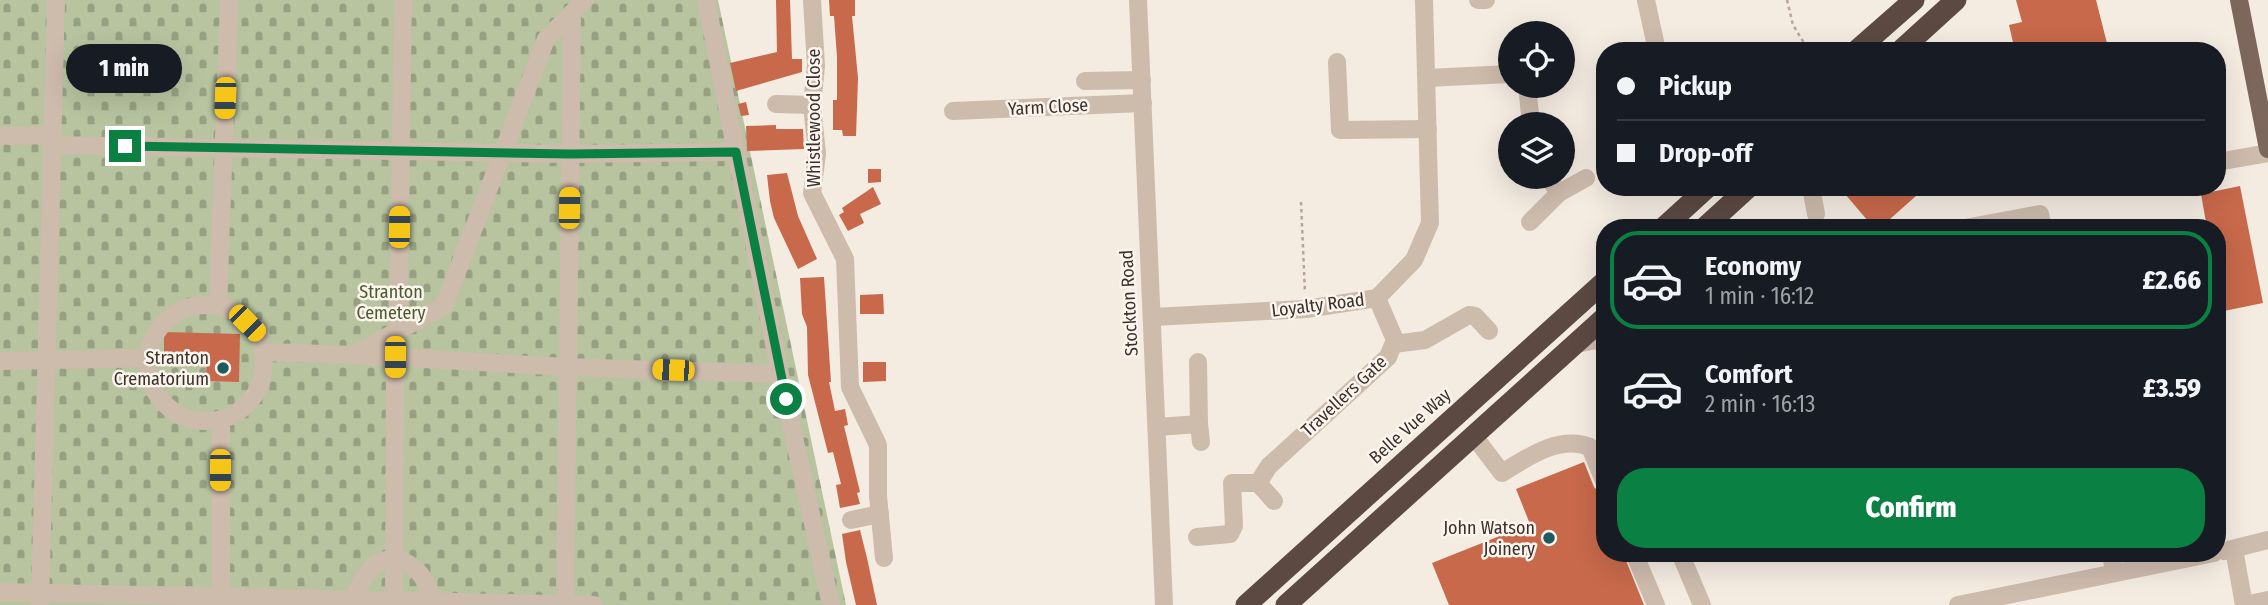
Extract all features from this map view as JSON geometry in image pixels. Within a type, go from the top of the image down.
[{"type":"highway","points":[[1866,42],[1914,0]]},
{"type":"highway","points":[[1910,42],[1956,0]]},
{"type":"highway","points":[[1673,219],[1698,196]]},
{"type":"highway","points":[[1714,219],[1739,196]]},
{"type":"highway","name":"Belle Vue Way","points":[[1246,605],[1596,289]]},
{"type":"highway","points":[[1286,605],[1596,325]]},
{"type":"main road","points":[[2239,0],[2268,151]]},
{"type":"street","points":[[39,599],[48,362],[56,0]]},
{"type":"street","points":[[218,306],[229,0]]},
{"type":"street","points":[[398,331],[403,0]]},
{"type":"street","points":[[706,0],[780,374],[831,605]]},
{"type":"street","name":"Whistlewood Close","points":[[812,0],[816,66],[812,105],[817,154],[812,193],[845,259],[850,387],[878,445],[884,558]]},
{"type":"street","name":"Stockton Road","points":[[1138,0],[1164,605]]},
{"type":"street","name":"Loyalty Road","points":[[1153,317],[1306,309],[1377,298],[1414,260],[1430,223],[1424,0]]},
{"type":"street","points":[[1478,1],[1486,0]]},
{"type":"street","points":[[1646,0],[1655,42]]},
{"type":"street","points":[[353,355],[444,306],[546,39],[579,6]]},
{"type":"street","points":[[565,605],[570,154],[579,6]]},
{"type":"street","points":[[1337,62],[1340,130],[1428,129]]},
{"type":"street","points":[[1427,78],[1498,75]]},
{"type":"street","points":[[1085,80],[1142,80]]},
{"type":"street","name":"Yarm Close","points":[[953,111],[1143,103]]},
{"type":"street","points":[[776,104],[812,105]]},
{"type":"street","points":[[0,136],[223,148],[570,154],[736,152]]},
{"type":"street","points":[[2226,160],[2268,151]]},
{"type":"street","points":[[1530,222],[1559,193],[1587,177]]},
{"type":"street","points":[[1556,189],[1559,193]]},
{"type":"street","points":[[1813,196],[1816,214]]},
{"type":"street","points":[[2013,219],[2040,214],[2041,219]]},
{"type":"street","name":"Travellers Gate","points":[[1258,483],[1269,466],[1388,357],[1394,344],[1392,330],[1377,298]]},
{"type":"street","points":[[201,305],[218,306],[237,313],[257,333],[264,352],[263,376],[256,394],[239,411],[220,419],[194,420],[175,413],[153,388],[148,358],[153,338],[165,321],[182,310],[201,305]]},
{"type":"street","points":[[1394,344],[1425,340],[1469,315],[1475,316],[1489,331]]},
{"type":"street","points":[[1573,345],[1596,340]]},
{"type":"street","points":[[264,352],[566,367],[780,374]]},
{"type":"street","points":[[394,603],[395,357]]},
{"type":"street","points":[[0,361],[148,358]]},
{"type":"street","points":[[1157,427],[1200,433],[1198,362]]},
{"type":"street","points":[[220,419],[221,601]]},
{"type":"street","points":[[1473,435],[1502,473],[1541,452],[1575,442],[1590,447],[1596,461]]},
{"type":"street","points":[[1197,537],[1230,534],[1234,526],[1233,483],[1258,483],[1273,501]]},
{"type":"street","points":[[851,520],[880,514]]},
{"type":"street","points":[[2226,550],[2268,540]]},
{"type":"street","points":[[2226,560],[2245,605],[2268,600]]},
{"type":"street","points":[[354,603],[362,579],[379,562],[394,561],[418,568],[429,583],[432,603]]},
{"type":"street","points":[[1638,562],[1656,605]]},
{"type":"street","points":[[1684,562],[1702,605]]},
{"type":"street","points":[[2112,562],[2114,573]]},
{"type":"street","points":[[1958,605],[2168,562]]},
{"type":"street","points":[[0,592],[39,599],[594,605]]},
{"type":"path","points":[[1787,0],[1793,25],[1803,42]]},
{"type":"path","points":[[1301,202],[1306,309]]},
{"type":"green space","name":"Stranton Cemetery","points":[[0,0],[718,0],[846,605],[0,605]]},
{"type":"building","points":[[776,0],[790,0],[792,59],[802,59],[802,72],[736,91],[730,63],[777,52]]},
{"type":"building","points":[[829,0],[855,0],[855,16],[852,16],[858,78],[856,136],[843,136],[842,130],[833,130],[833,100],[837,100],[837,57],[834,16],[830,16]]},
{"type":"building","points":[[2016,0],[2096,0],[2107,42],[2013,42],[2009,25],[2022,22]]},
{"type":"building","points":[[746,102],[749,115],[741,116],[738,104]]},
{"type":"building","points":[[776,125],[776,129],[803,129],[804,149],[747,151],[746,126]]},
{"type":"building","points":[[868,169],[881,169],[881,182],[868,183]]},
{"type":"building","points":[[787,173],[798,216],[817,259],[798,269],[774,218],[767,175]]},
{"type":"building","points":[[2240,186],[2263,303],[2226,311],[2226,219],[2205,219],[2201,196],[2226,196],[2226,189]]},
{"type":"building","points":[[873,187],[881,204],[860,214],[864,223],[848,231],[839,215],[844,212],[842,208]]},
{"type":"building","points":[[1847,196],[1916,196],[1890,219],[1866,219]]},
{"type":"building","points":[[824,277],[829,382],[835,411],[845,409],[848,425],[844,426],[860,492],[857,493],[860,504],[840,508],[836,485],[841,484],[833,452],[828,453],[808,375],[807,327],[802,314],[800,278]]},
{"type":"building","points":[[883,294],[884,314],[860,314],[860,295]]},
{"type":"building","name":"Stranton Crematorium","points":[[164,332],[240,334],[239,382],[206,381],[207,355],[164,355]]},
{"type":"building","points":[[863,362],[886,362],[886,381],[863,382]]},
{"type":"building","name":"John Watson Joinery","points":[[1584,462],[1596,489],[1596,562],[1627,562],[1644,605],[1449,605],[1432,563],[1530,524],[1516,489]]},
{"type":"building","points":[[860,530],[877,605],[856,605],[846,562],[842,534]]},
{"type":"place","name":"Stranton Crematorium","points":[[223,368]]},
{"type":"place","name":"John Watson Joinery","points":[[1549,538]]},
{"type":"route","points":[[125,146],[570,154],[736,152],[786,399]]}]
